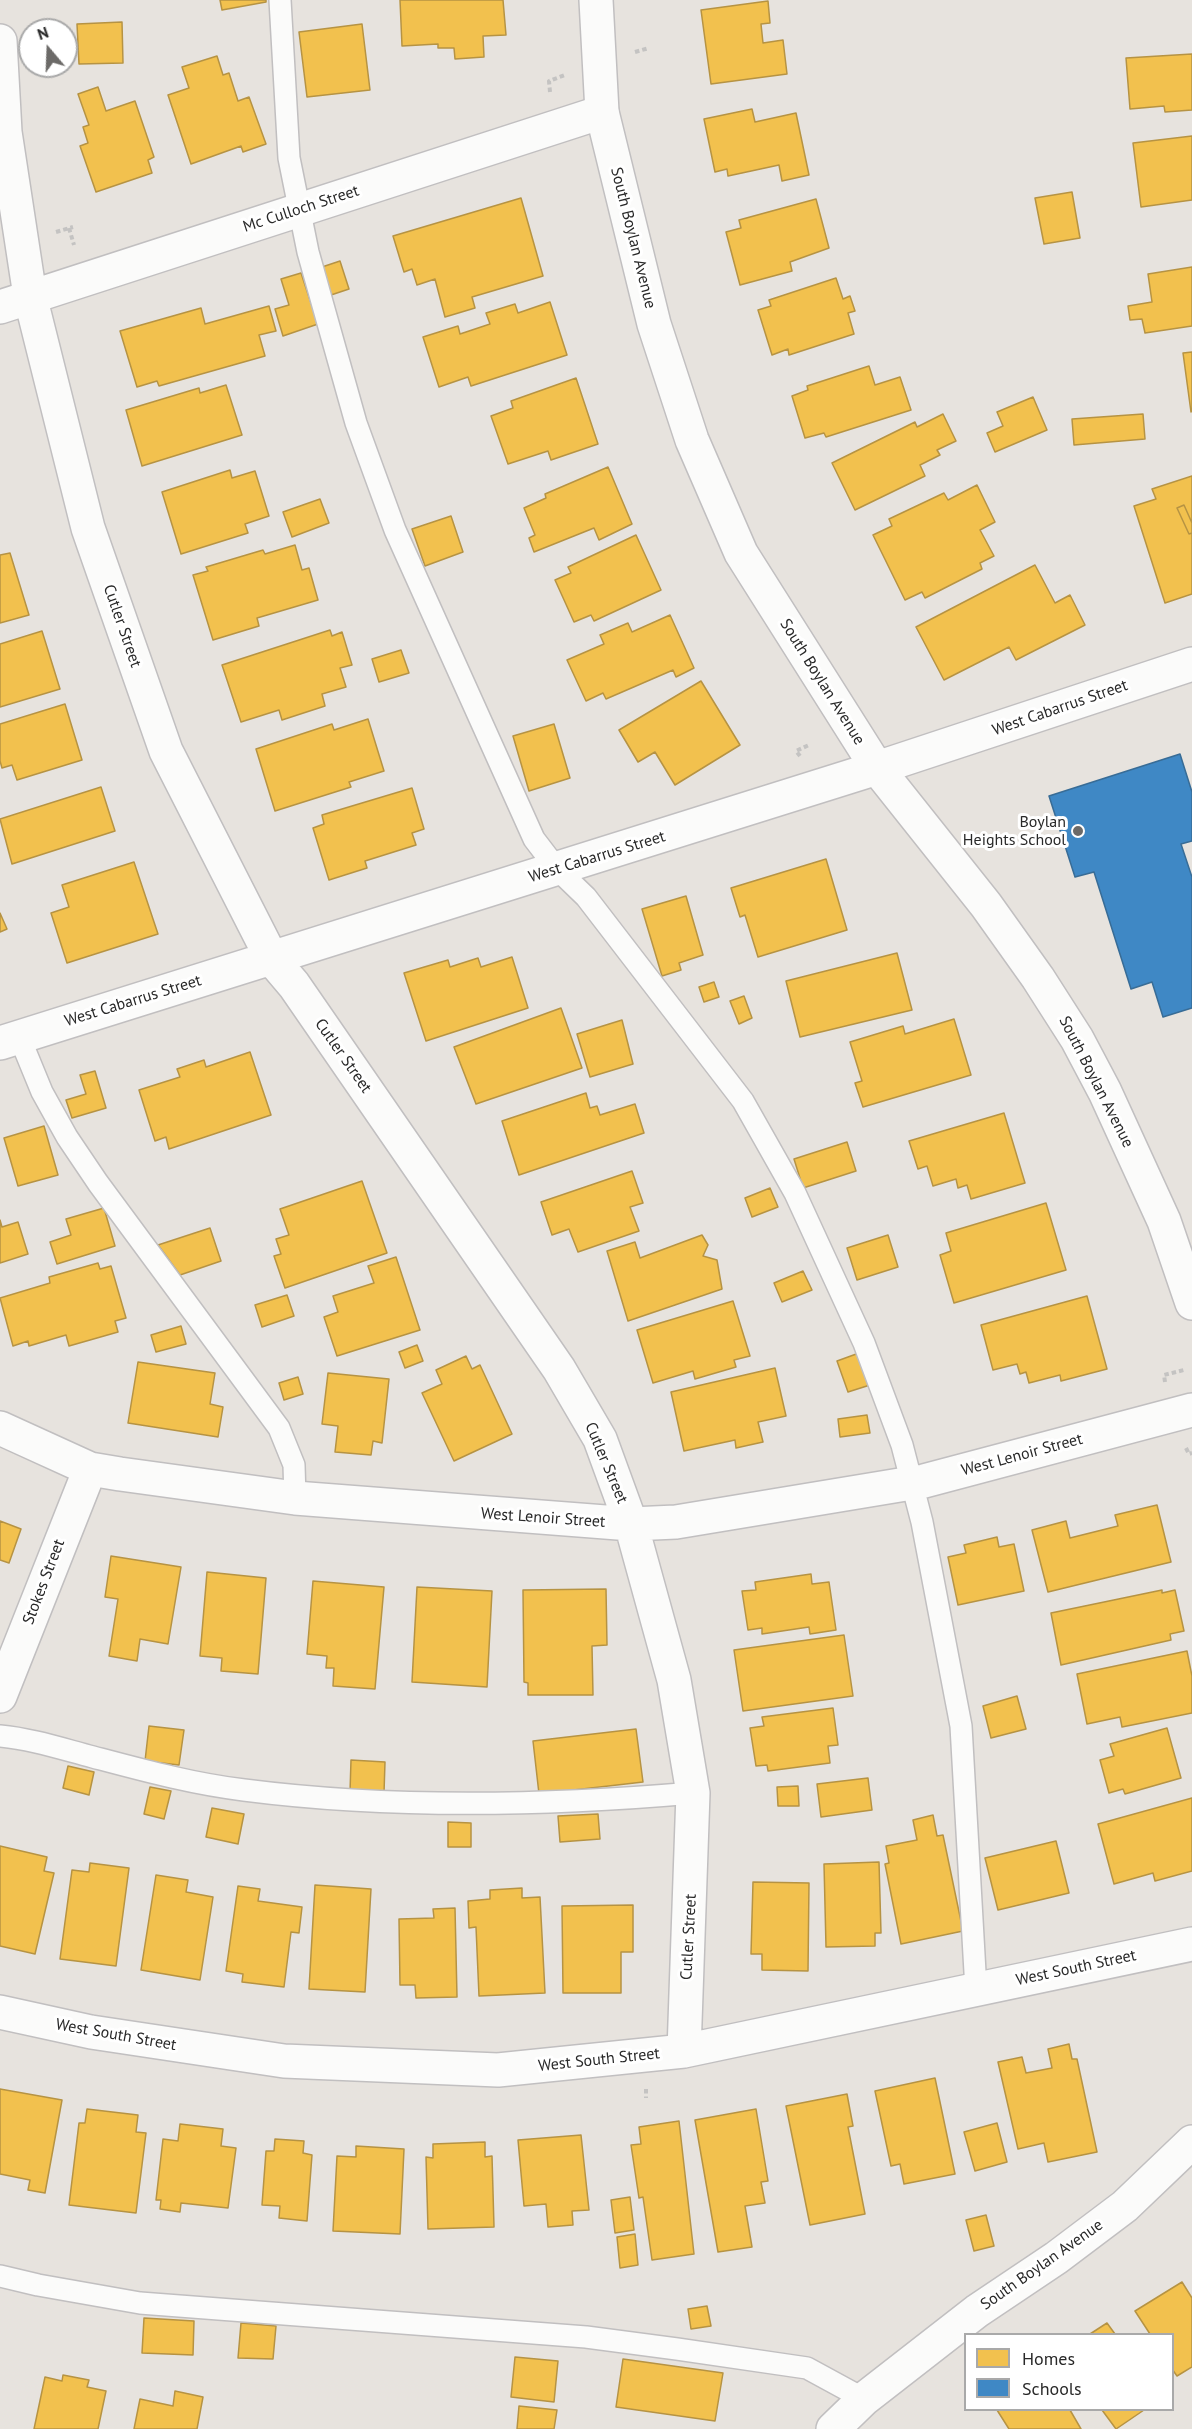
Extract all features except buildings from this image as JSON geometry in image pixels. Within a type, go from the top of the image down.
[{"type":"street","name":"South Boylan Avenue","points":[[596,0],[602,112],[654,324],[692,440],[741,554],[877,768],[986,905],[1038,978],[1077,1039],[1105,1092],[1164,1221],[1192,1303]]},
{"type":"street","name":"Cutler Street","points":[[0,41],[15,301],[88,528],[166,751],[272,959],[294,985],[559,1369],[600,1439],[631,1524],[674,1680],[693,1793],[684,2052]]},
{"type":"street","name":"Mc Culloch Street","points":[[15,301],[602,112]]},
{"type":"street","name":"West Cabarrus Street","points":[[5,1040],[272,959],[877,768],[1192,664]]},
{"type":"street","name":"West Lenoir Street","points":[[0,1428],[90,1469],[295,1498],[631,1524],[676,1522],[912,1483],[1192,1410]]},
{"type":"street","name":"Stokes Street","points":[[0,1696],[90,1469]]},
{"type":"street","name":"West South Street","points":[[0,2012],[91,2032],[284,2061],[498,2070],[684,2052],[720,2042],[1192,1944]]},
{"type":"street","name":"South Boylan Avenue","points":[[833,2429],[864,2399],[977,2311],[1056,2258],[1125,2206],[1192,2142]]},
{"type":"lane","points":[[280,0],[289,158],[308,252],[356,423],[395,530],[505,779],[534,839],[557,869],[586,897],[743,1101],[795,1193],[864,1343],[902,1445],[912,1483],[961,1726],[976,1990]]},
{"type":"lane","points":[[5,1040],[42,1092],[79,1155],[279,1428],[294,1465],[295,1498]]},
{"type":"lane","points":[[0,1736],[21,1738],[142,1770],[242,1790],[350,1800],[559,1803],[693,1793]]},
{"type":"lane","points":[[0,2276],[140,2302],[586,2337],[689,2350],[807,2368],[864,2399]]},
{"type":"path","points":[[631,52],[649,48]]},
{"type":"path","points":[[549,81],[568,74]]},
{"type":"path","points":[[73,227],[69,228],[75,246]]},
{"type":"path","points":[[796,751],[809,745]]},
{"type":"path","points":[[1164,1375],[1184,1370]]},
{"type":"place","name":"Boylan Heights School","points":[[1078,831]]}]
